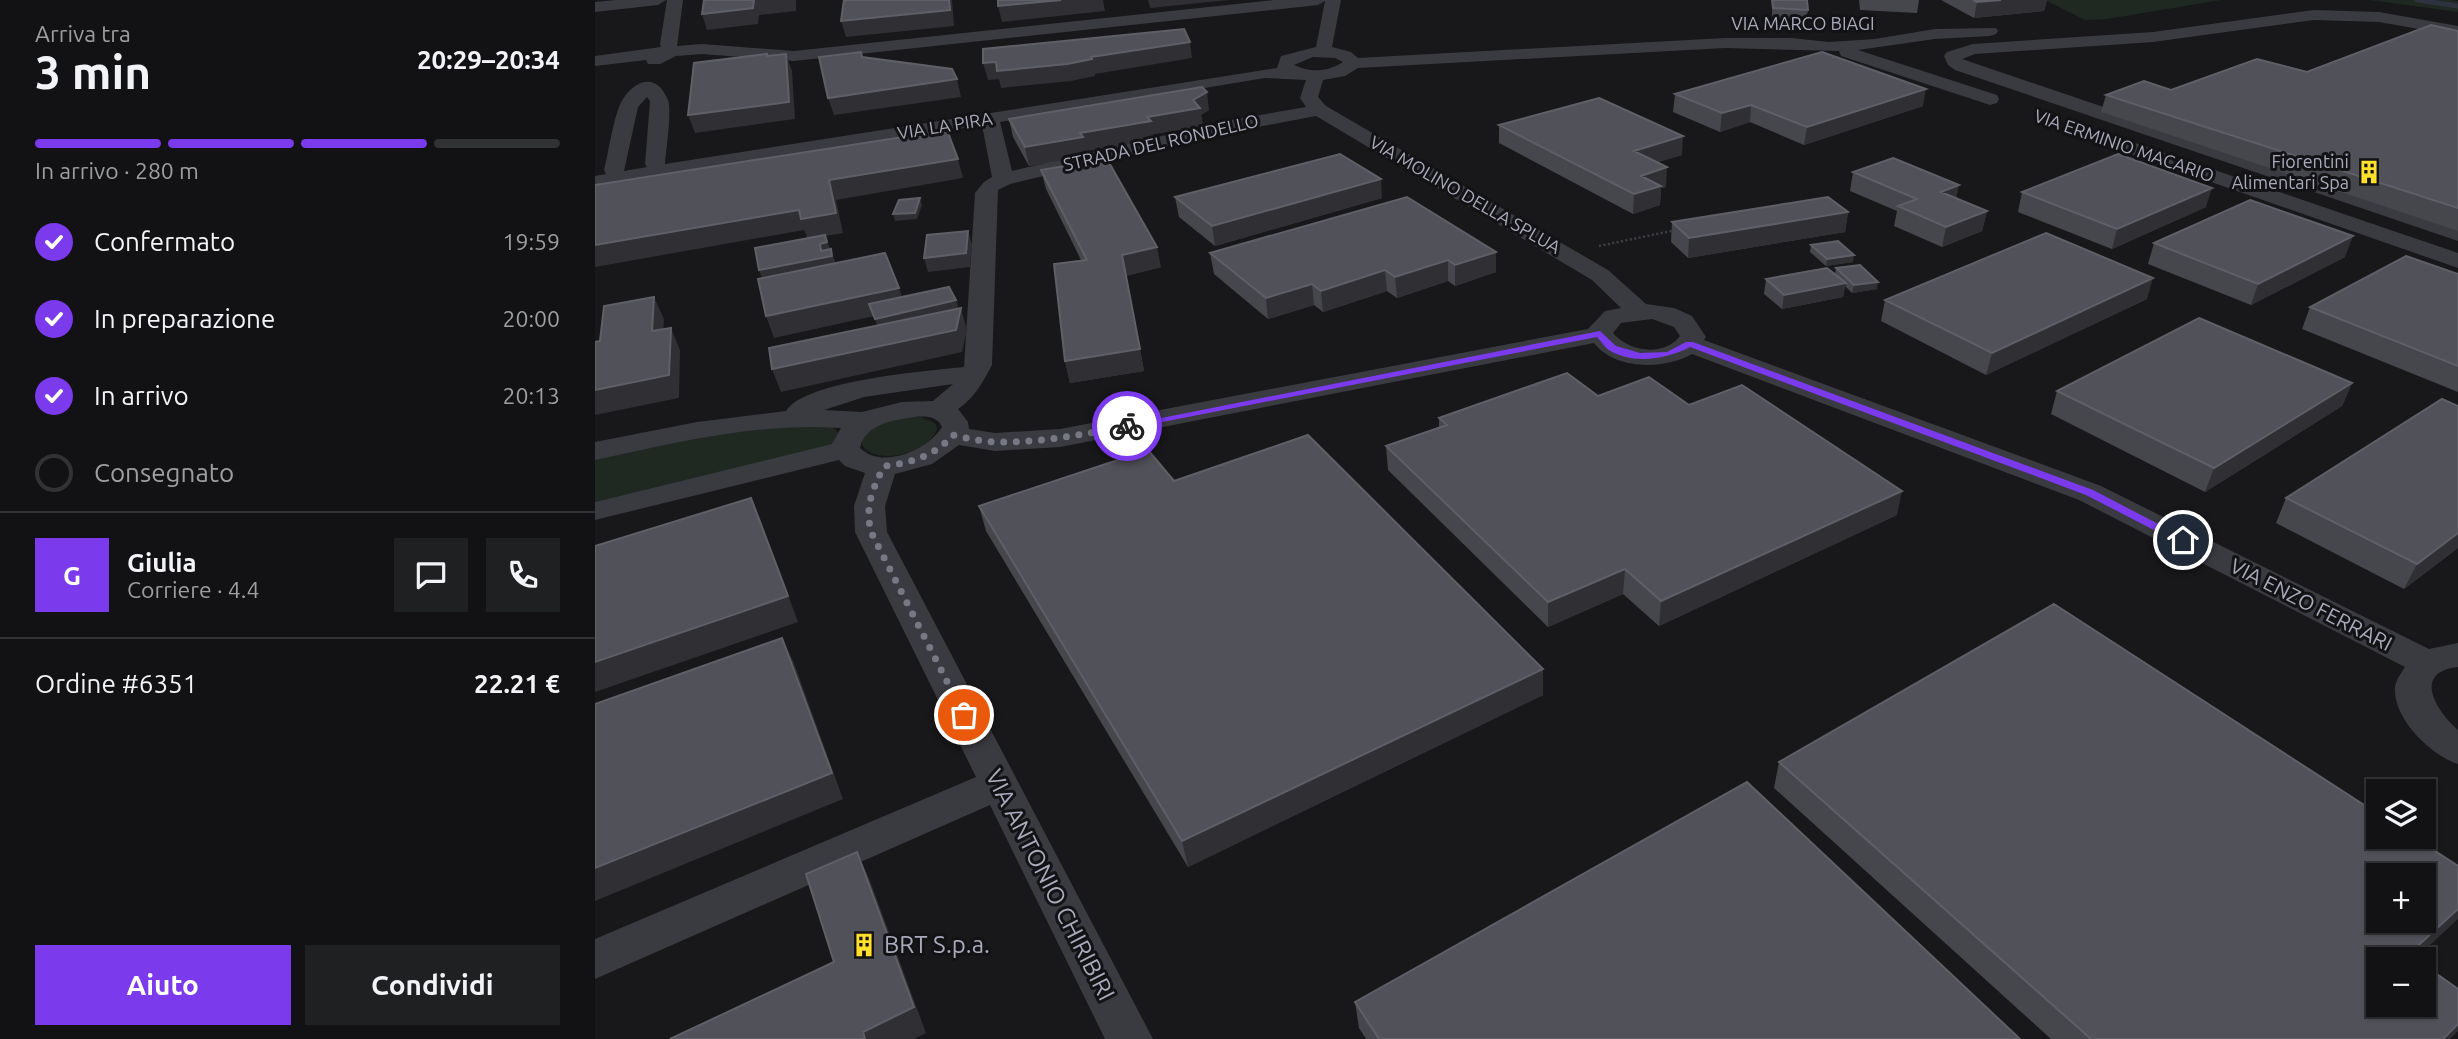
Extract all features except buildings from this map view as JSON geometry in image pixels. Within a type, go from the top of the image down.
[{"type":"street","points":[[595,7],[658,0]]},
{"type":"street","points":[[672,51],[668,44],[674,0]]},
{"type":"street","points":[[595,61],[702,49],[794,56],[1318,0]]},
{"type":"street","points":[[1301,68],[1323,52],[1333,0]]},
{"type":"street","points":[[2308,0],[2377,4],[2458,17]]},
{"type":"street","points":[[2458,31],[2379,17],[2314,15],[2153,37],[1973,49],[1953,56],[1954,61],[1961,66],[2458,234]]},
{"type":"street","name":"VIA MARCO BIAGI","points":[[1353,63],[1725,43],[1791,43],[1829,47],[1956,32],[2127,25],[2167,18]]},
{"type":"street","points":[[1905,39],[1905,48],[1913,67],[1942,83]]},
{"type":"street","name":"VIA ERMINIO MACARIO","points":[[1829,47],[2008,106]]},
{"type":"street","points":[[605,172],[624,127],[629,106],[647,85],[655,58],[672,51]]},
{"type":"street","points":[[1301,68],[1337,72],[1353,63],[1348,56],[1323,52]]},
{"type":"street","points":[[1301,68],[1309,98],[1319,110]]},
{"type":"street","name":"VIA LA PIRA","points":[[595,182],[1301,68]]},
{"type":"street","name":"VIA LA PIRA","points":[[605,172],[1218,72],[1301,68]]},
{"type":"street","points":[[647,85],[659,101],[655,164]]},
{"type":"street","name":"STRADA DEL RONDELLO","points":[[1003,179],[1231,125],[1319,110]]},
{"type":"street","name":"VIA MOLINO DELLA SPLUA","points":[[1319,110],[1600,275],[1639,311]]},
{"type":"street","points":[[938,410],[954,420],[953,435],[940,448],[919,459],[884,466],[858,462],[849,457],[845,450],[849,435],[868,421],[897,411],[938,410],[960,395],[979,365],[986,193],[991,186],[1003,179],[990,118]]},
{"type":"street","points":[[624,127],[658,122]]},
{"type":"street","name":"VIA ERMINIO MACARIO","points":[[2087,133],[2458,261]]},
{"type":"street","points":[[1639,311],[1666,314],[1686,323],[1693,337],[1690,344],[1669,354],[1639,356],[1612,348],[1600,334],[1601,327],[1614,316],[1639,311]]},
{"type":"street","points":[[953,435],[995,442],[1061,438],[1600,334]]},
{"type":"street","name":"VIA ENZO FERRARI","points":[[1690,344],[2089,493],[2442,659]]},
{"type":"street","points":[[788,417],[818,401],[895,382],[975,374]]},
{"type":"street","points":[[595,451],[742,421],[788,417],[868,421]]},
{"type":"street","points":[[595,511],[845,450]]},
{"type":"street","name":"VIA ANTONIO CHIRIBIRI","points":[[884,466],[871,492],[866,513],[871,532],[1129,1039]]},
{"type":"street","points":[[2442,659],[2414,677],[2413,696],[2424,719],[2458,750]]},
{"type":"street","points":[[595,960],[999,784]]},
{"type":"path","points":[[1568,255],[1624,239],[1679,230]]},
{"type":"shaded area","points":[[2045,0],[2221,0],[2107,19],[2085,20]]},
{"type":"shaded area","points":[[2370,0],[2458,1],[2458,12]]},
{"type":"shaded area","points":[[909,417],[920,417],[935,423],[937,429],[924,445],[890,456],[869,452],[862,445],[863,438],[872,428]]},
{"type":"shaded area","points":[[832,426],[839,434],[836,441],[828,447],[595,502],[595,458],[755,428]]},
{"type":"waterway","points":[[2417,0],[2458,6]]},
{"type":"way so far","points":[[964,715],[871,532],[866,513],[871,492],[884,466],[919,459],[946,444],[953,435],[995,442],[1026,441],[1061,438],[1127,426]]},
{"type":"place","name":"Fiorentini Alimentari Spa","points":[[2369,172]]},
{"type":"place","name":"BRT S.p.a.","points":[[864,945]]},
{"type":"route","points":[[1127,426],[1600,334],[1604,342],[1612,348],[1639,356],[1669,354],[1690,344],[2089,493],[2183,540]]}]
